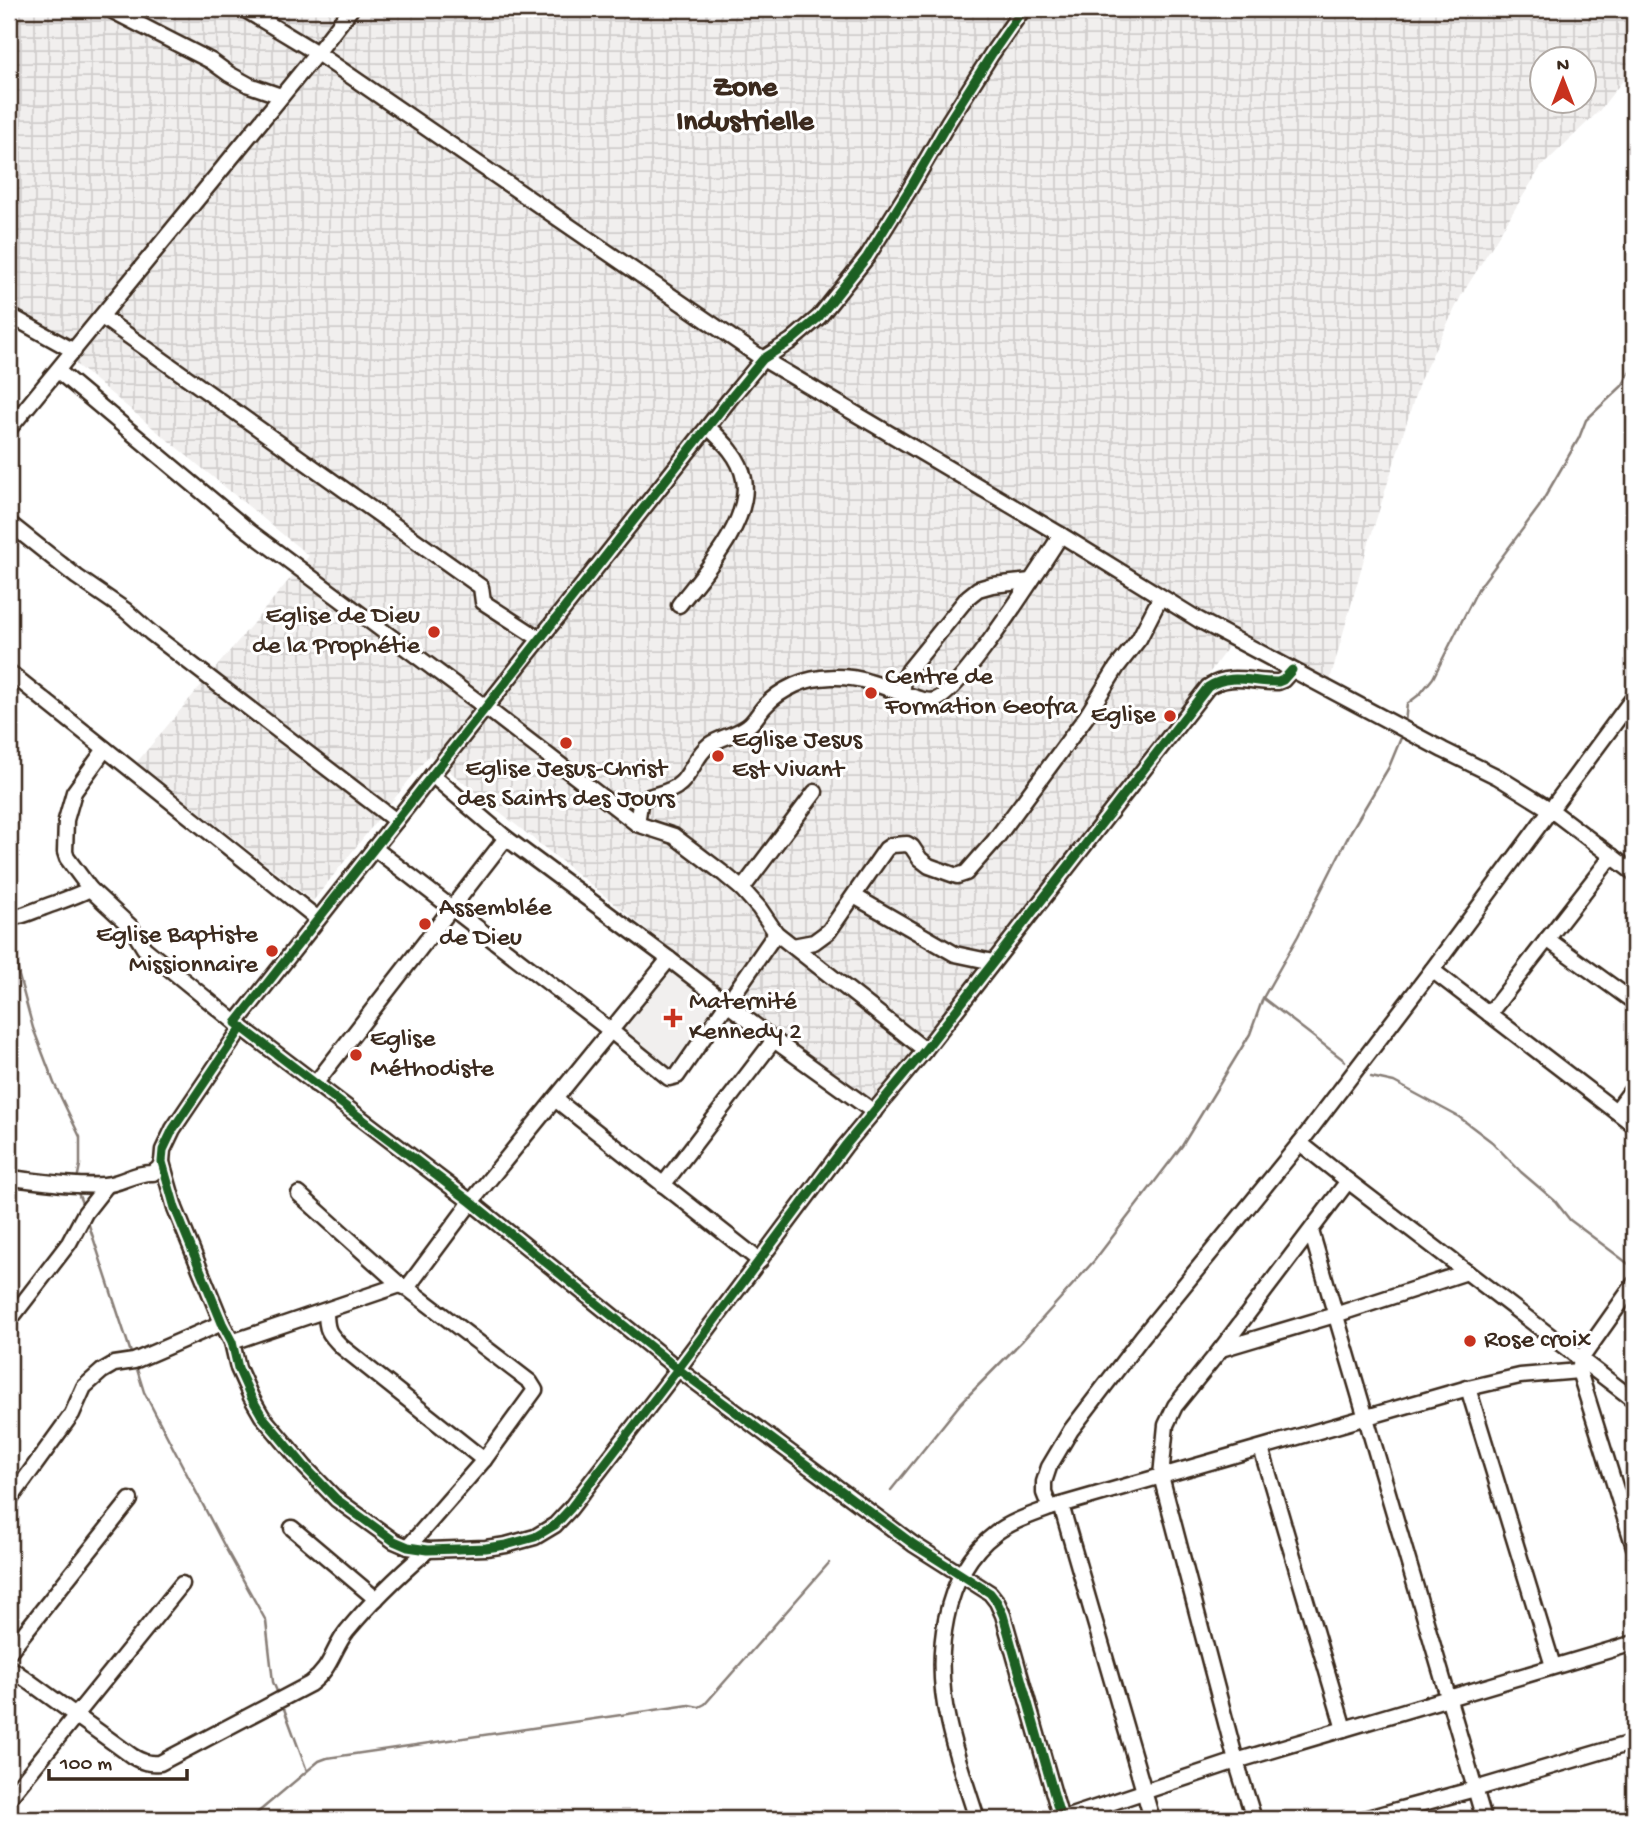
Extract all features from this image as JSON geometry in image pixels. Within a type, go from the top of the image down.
[{"type":"street","points":[[109,9],[211,61],[249,85],[281,96]]},
{"type":"street","points":[[244,9],[317,53],[764,359],[1199,620],[1498,777],[1551,810],[1634,873]]},
{"type":"street","points":[[9,429],[351,9]]},
{"type":"street","points":[[1023,9],[949,121],[867,257],[819,317],[764,359],[485,707],[318,919],[239,1025],[173,1129],[163,1150],[162,1162],[175,1208],[232,1342],[251,1397],[262,1416],[336,1499],[394,1541],[408,1547],[428,1550],[486,1548],[535,1537],[555,1525],[678,1369],[845,1146],[925,1050],[1208,687],[1230,678],[1278,682],[1292,670]]},
{"type":"street","points":[[9,315],[74,351]]},
{"type":"street","points":[[102,317],[481,587],[484,602],[540,639]]},
{"type":"street","points":[[58,371],[249,531],[637,824],[674,836],[689,846],[742,888],[776,933],[925,1050]]},
{"type":"street","points":[[679,605],[733,532],[744,494],[744,480],[739,466],[723,442],[708,427]]},
{"type":"street","points":[[9,523],[396,821]]},
{"type":"street","points":[[637,824],[642,800],[670,791],[679,785],[709,746],[749,726],[764,707],[783,691],[798,683],[826,679],[856,680],[933,701],[943,697],[996,632],[1061,535]]},
{"type":"street","points":[[902,694],[904,679],[909,670],[968,597],[985,587],[1031,581]]},
{"type":"street","points":[[793,946],[814,942],[830,931],[886,849],[892,845],[906,844],[912,847],[925,863],[951,874],[957,876],[966,873],[995,840],[1081,725],[1117,667],[1139,639],[1160,597]]},
{"type":"street","points":[[9,673],[318,919]]},
{"type":"street","points":[[1152,1819],[1056,1506],[1044,1493],[1049,1467],[1071,1430],[1142,1337],[1300,1143],[1634,697]]},
{"type":"street","points":[[105,749],[74,792],[66,820],[67,858],[90,889],[131,927],[151,954],[314,1084],[471,1202],[678,1369],[913,1544],[989,1593],[1003,1615],[1062,1819],[1237,1761],[1634,1643]]},
{"type":"street","points":[[432,775],[506,838],[874,1112]]},
{"type":"street","points":[[742,888],[815,792]]},
{"type":"street","points":[[314,1084],[506,838]]},
{"type":"street","points":[[374,848],[669,1079],[677,1076],[776,933]]},
{"type":"street","points":[[1489,1014],[1612,856]]},
{"type":"street","points":[[9,916],[24,915],[90,889]]},
{"type":"street","points":[[854,895],[955,954],[993,962]]},
{"type":"street","points":[[1547,939],[1634,1002]]},
{"type":"street","points":[[232,1342],[403,1286],[669,959]]},
{"type":"street","points":[[1432,970],[1634,1125]]},
{"type":"street","points":[[663,1185],[774,1040]]},
{"type":"street","points":[[1616,1111],[1634,1087]]},
{"type":"street","points":[[555,1099],[760,1261]]},
{"type":"street","points":[[1300,1143],[1467,1272],[1580,1365],[1634,1400]]},
{"type":"street","points":[[9,1178],[76,1185],[107,1185],[142,1173],[153,1173],[162,1162]]},
{"type":"street","points":[[1255,1819],[1161,1476],[1166,1425],[1175,1406],[1348,1181]]},
{"type":"street","points":[[9,1321],[69,1243],[85,1213],[107,1185]]},
{"type":"street","points":[[299,1194],[403,1286],[530,1382],[535,1390],[484,1460],[408,1547]]},
{"type":"street","points":[[1311,1231],[1484,1819]]},
{"type":"street","points":[[1221,1349],[1467,1272]]},
{"type":"street","points":[[977,1819],[948,1722],[942,1682],[943,1643],[948,1610],[960,1574],[983,1544],[997,1532],[1056,1506],[1468,1388],[1580,1365],[1634,1284]]},
{"type":"street","points":[[326,1311],[329,1334],[342,1347],[484,1460]]},
{"type":"street","points":[[9,1501],[72,1414],[84,1387],[102,1371],[114,1364],[134,1361],[222,1323]]},
{"type":"street","points":[[1580,1365],[1633,1538]]},
{"type":"street","points":[[1468,1388],[1553,1666]]},
{"type":"street","points":[[1261,1448],[1344,1729]]},
{"type":"street","points":[[9,1652],[130,1500]]},
{"type":"street","points":[[292,1528],[376,1599]]},
{"type":"street","points":[[9,1667],[143,1762],[160,1763],[321,1676],[345,1633],[376,1599],[428,1550]]},
{"type":"street","points":[[9,1798],[181,1584]]},
{"type":"street","points":[[1364,1819],[1634,1742]]},
{"type":"shaded area","points":[[9,9],[1634,9],[1634,66],[1598,112],[1598,46],[1528,46],[1528,116],[1594,116],[1541,167],[1461,296],[1420,380],[1365,555],[1328,687],[1234,639],[1065,871],[874,1112],[429,755],[313,901],[137,762],[309,556],[63,354],[9,324]]},
{"type":"shaded area","name":"Maternité Kennedy 2","points":[[673,965],[727,1006],[673,1079],[616,1030]]},
{"type":"waterway","points":[[1405,723],[1407,704],[1420,694],[1433,678],[1478,589],[1539,507],[1579,438],[1586,420],[1622,386],[1634,365]]},
{"type":"waterway","points":[[891,1490],[961,1403],[1023,1340],[1094,1261],[1182,1146],[1250,1034],[1263,998],[1351,831],[1389,767],[1403,733]]},
{"type":"waterway","points":[[10,923],[19,976],[33,1028],[54,1083],[80,1137],[77,1180]]},
{"type":"waterway","points":[[1263,998],[1345,1061]]},
{"type":"waterway","points":[[1371,1077],[1394,1082],[1459,1117],[1492,1142],[1555,1201],[1570,1220],[1634,1268]]},
{"type":"waterway","points":[[77,1190],[83,1206]]},
{"type":"waterway","points":[[87,1219],[132,1356]]},
{"type":"waterway","points":[[136,1366],[144,1392],[266,1621],[273,1682],[279,1696]]},
{"type":"waterway","points":[[250,1819],[319,1761],[327,1758],[689,1705],[699,1707],[705,1704],[829,1563]]},
{"type":"waterway","points":[[283,1706],[307,1771]]},
{"type":"cycle path","points":[[1023,9],[949,121],[867,257],[819,317],[791,341],[763,359],[729,400],[236,1023],[471,1202],[678,1369],[913,1544],[990,1593],[1003,1615],[1061,1819]]},
{"type":"cycle path","points":[[242,1027],[173,1129],[163,1150],[162,1162],[175,1208],[232,1342],[238,1368],[251,1397],[262,1416],[336,1499],[394,1541],[408,1547],[428,1550],[486,1548],[535,1537],[555,1525],[570,1509],[845,1146],[925,1050],[1208,687],[1234,679],[1278,682],[1292,670]]},
{"type":"place","name":"Eglise de Dieu de la Prophétie","points":[[434,632]]},
{"type":"place","name":"Centre de Formation Geofra","points":[[871,693]]},
{"type":"place","name":"Eglise","points":[[1170,716]]},
{"type":"place","name":"Eglise Jesus-Christ des Saints des Jours","points":[[566,743]]},
{"type":"place","name":"Eglise Jesus Est Vivant","points":[[718,756]]},
{"type":"place","name":"Assemblée de Dieu","points":[[425,924]]},
{"type":"place","name":"Eglise Baptiste Missionnaire","points":[[272,951]]},
{"type":"place","name":"Maternité Kennedy 2","points":[[673,1018]]},
{"type":"place","name":"Eglise Méthodiste","points":[[356,1055]]},
{"type":"place","name":"Rose croix","points":[[1470,1341]]},
{"type":"district","name":"Zone Industrielle","points":[[745,106]]}]
